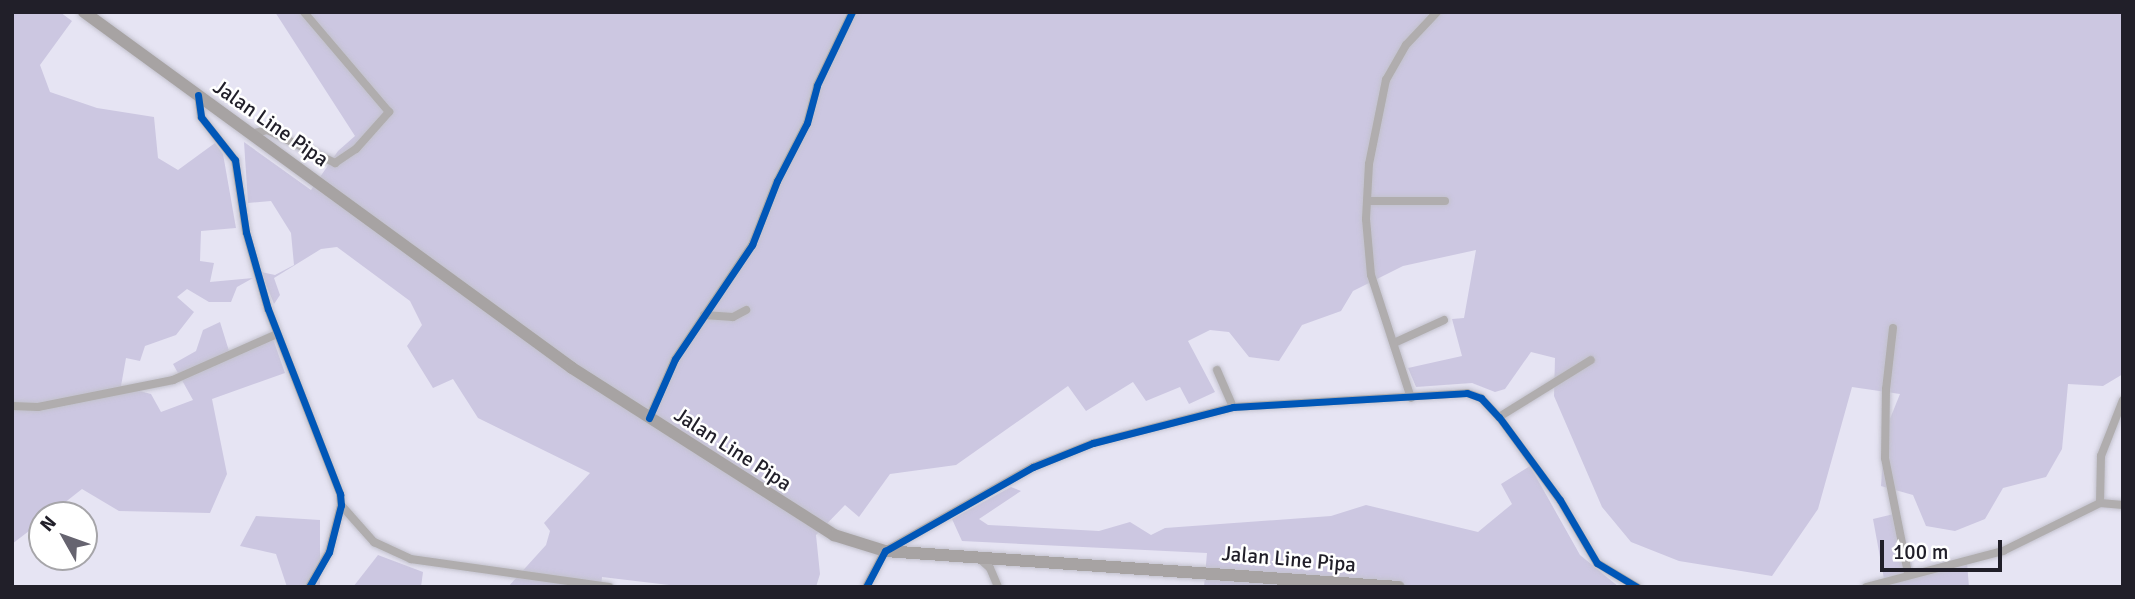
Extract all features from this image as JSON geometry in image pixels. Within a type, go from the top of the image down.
[{"type":"main road","name":"Jalan Line Pipa","points":[[84,12],[527,337],[823,530],[885,551],[1399,587]]},
{"type":"street","points":[[251,134],[267,130],[335,163],[356,149],[389,112],[304,12]]},
{"type":"street","points":[[1411,398],[1371,275],[1368,201],[1372,132],[1386,80],[1406,45],[1437,12]]},
{"type":"street","points":[[649,418],[675,359],[736,272],[760,230],[777,181],[807,123],[817,85],[851,13]]},
{"type":"street","points":[[198,95],[201,117],[235,160],[250,250],[277,334],[333,472],[341,505],[365,535],[397,554],[428,563],[609,587]]},
{"type":"street","points":[[1368,201],[1445,201]]},
{"type":"street","points":[[704,314],[733,317],[746,310]]},
{"type":"street","points":[[1394,343],[1444,320]]},
{"type":"street","points":[[1893,328],[1885,458],[1908,573]]},
{"type":"street","points":[[12,406],[38,407],[173,380],[277,334]]},
{"type":"street","points":[[1499,417],[1591,360]]},
{"type":"street","points":[[1217,370],[1233,407]]},
{"type":"street","points":[[866,587],[885,551],[1047,460],[1233,407],[1467,393],[1481,398],[1499,417],[1560,500],[1597,563],[1637,587]]},
{"type":"street","points":[[2100,503],[2101,456],[2123,400]]},
{"type":"street","points":[[1866,587],[1908,573],[2013,547],[2100,503],[2123,505]]},
{"type":"street","points":[[309,587],[329,552],[341,505]]},
{"type":"street","points":[[978,557],[990,568],[998,587]]},
{"type":"street","points":[[531,577],[533,587]]},
{"type":"shaded area","points":[[12,12],[60,12],[72,21],[40,65],[50,92],[97,108],[154,117],[158,158],[178,170],[215,143],[223,154],[236,228],[201,231],[200,261],[214,263],[210,282],[253,278],[237,287],[231,302],[209,302],[187,289],[177,297],[194,312],[176,335],[145,346],[140,361],[126,358],[121,386],[151,394],[161,412],[193,400],[173,364],[196,351],[203,330],[220,322],[229,351],[272,336],[285,373],[212,399],[227,474],[210,513],[119,511],[82,489],[67,501],[28,501],[28,532],[12,544]]},
{"type":"shaded area","points":[[275,12],[2123,12],[2123,374],[2103,386],[2068,384],[2062,449],[2046,477],[2003,488],[1985,519],[1955,531],[1926,526],[1913,495],[1881,486],[1885,431],[1900,394],[1852,387],[1818,509],[1772,576],[1679,561],[1631,542],[1602,507],[1554,396],[1555,358],[1531,352],[1505,389],[1495,392],[1472,383],[1416,387],[1408,368],[1462,356],[1452,319],[1464,318],[1476,250],[1403,266],[1353,291],[1341,311],[1302,325],[1279,361],[1249,357],[1229,332],[1210,330],[1188,341],[1215,392],[1189,404],[1180,387],[1146,401],[1133,382],[1086,411],[1068,386],[956,465],[890,474],[859,517],[845,505],[816,535],[820,574],[816,587],[686,587],[602,577],[601,587],[508,587],[546,545],[550,531],[544,523],[590,473],[478,418],[453,379],[433,388],[407,346],[422,325],[410,301],[337,247],[321,249],[274,278],[280,295],[274,304],[261,272],[275,275],[294,265],[291,233],[271,201],[248,203],[244,142],[311,190],[338,151],[355,136]]},
{"type":"shaded area","points":[[1530,466],[1580,555],[1619,587],[1204,587],[1207,553],[962,541],[952,519],[1011,487],[1021,491],[979,519],[988,525],[1099,531],[1130,522],[1151,535],[1165,528],[1331,516],[1366,505],[1478,532],[1512,504],[1501,484]]},
{"type":"shaded area","points":[[1898,513],[1913,569],[1967,563],[1969,587],[1863,587],[1884,579],[1873,519]]},
{"type":"shaded area","points":[[256,516],[320,520],[320,587],[287,587],[276,554],[240,546]]},
{"type":"shaded area","points":[[378,555],[423,572],[421,587],[353,587]]},
{"type":"cycle path","points":[[649,418],[675,359],[752,245],[777,181],[807,123],[817,85],[852,12]]},
{"type":"cycle path","points":[[198,95],[201,117],[235,160],[246,232],[268,309],[340,494],[341,505],[329,552],[309,587]]},
{"type":"cycle path","points":[[866,587],[885,551],[1033,467],[1093,443],[1233,407],[1467,393],[1481,398],[1499,417],[1560,500],[1597,563],[1637,587]]}]
